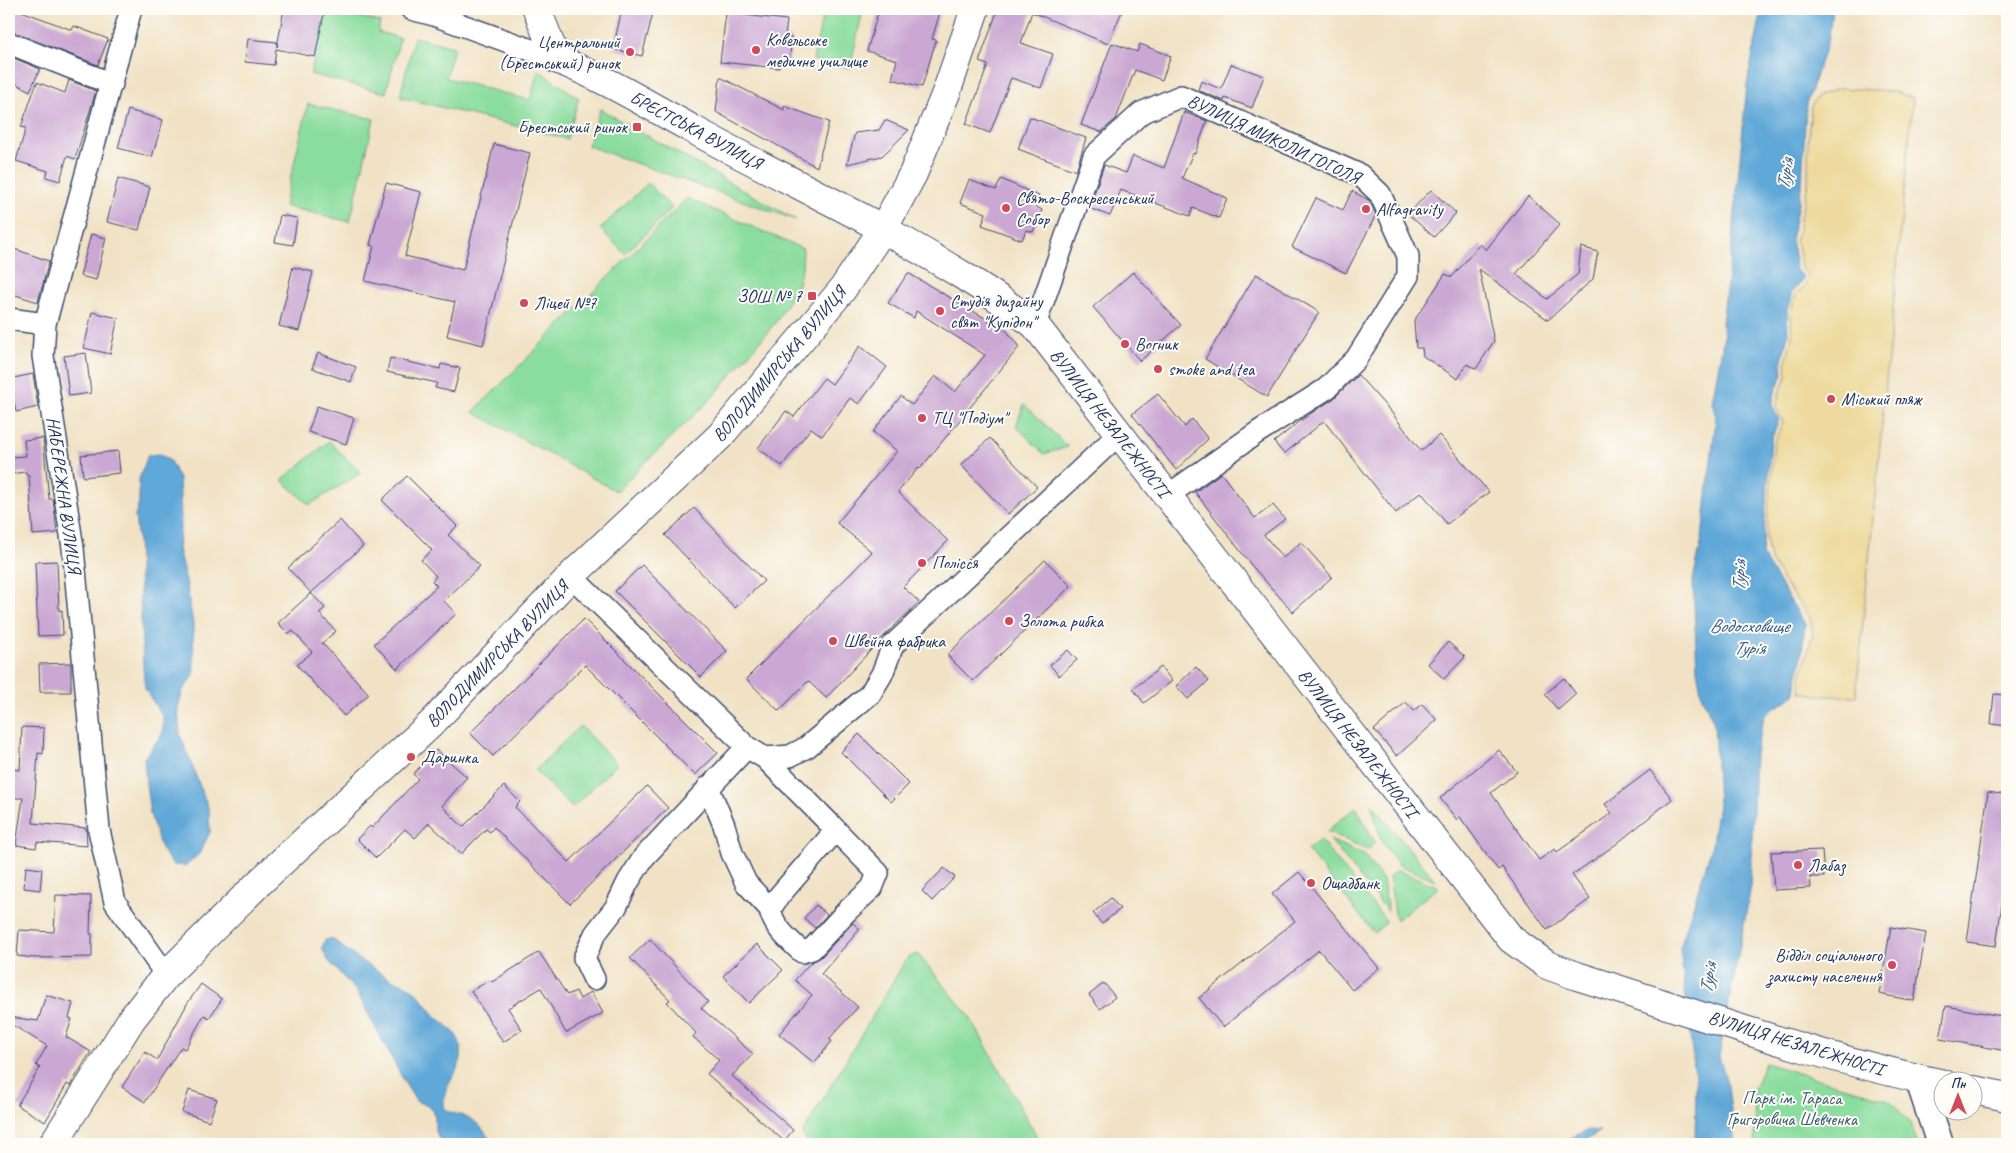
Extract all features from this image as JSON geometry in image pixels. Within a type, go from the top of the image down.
[{"type":"main road","points":[[537,9],[556,60]]},
{"type":"main road","name":"ВОЛОДИМИРСЬКА ВУЛИЦЯ","points":[[53,1144],[131,1020],[166,975],[260,882],[431,724],[571,576],[720,436],[842,290],[883,229],[916,165],[946,93],[975,9]]},
{"type":"main road","name":"БРЕСТСЬКА ВУЛИЦЯ","points":[[556,60],[582,69],[644,101],[694,130],[883,229]]},
{"type":"main road","name":"ВУЛИЦЯ НЕЗАЛЕЖНОСТІ","points":[[883,229],[972,280],[1035,325],[1511,939],[1547,965],[1577,976],[1805,1048],[1931,1081]]},
{"type":"main road","points":[[1984,1092],[2007,1097]]},
{"type":"street","name":"НАБЕРЕЖНА ВУЛИЦЯ","points":[[132,9],[44,324],[43,356],[73,548],[99,830],[115,902],[166,975]]},
{"type":"street","points":[[411,9],[434,14],[556,60]]},
{"type":"street","points":[[9,44],[112,84]]},
{"type":"street","name":"ВУЛИЦЯ МИКОЛИ ГОГОЛЯ","points":[[1035,325],[1094,156],[1141,113],[1181,96],[1360,175],[1380,194],[1408,256],[1408,276],[1356,359],[1326,389],[1258,432],[1167,496]]},
{"type":"street","points":[[9,319],[44,324]]},
{"type":"street","points":[[765,758],[790,756],[807,747],[870,694],[882,674],[893,645],[1120,434]]},
{"type":"street","points":[[571,576],[747,746],[765,758],[878,872],[872,888],[847,911],[812,949],[802,952],[772,920],[770,910],[746,883],[732,853],[724,825],[708,787]]},
{"type":"street","points":[[594,979],[584,958],[595,934],[616,906],[628,882],[644,858],[747,746]]},
{"type":"street","points":[[770,910],[779,896],[836,830]]},
{"type":"street","points":[[1931,1081],[1940,1144]]},
{"type":"green space","points":[[327,9],[380,22],[378,32],[400,38],[386,93],[310,74]]},
{"type":"green space","points":[[824,9],[863,10],[850,68],[813,60]]},
{"type":"green space","points":[[414,37],[454,47],[446,78],[530,100],[538,70],[579,98],[567,139],[400,97]]},
{"type":"green space","points":[[308,104],[374,119],[350,222],[284,206]]},
{"type":"green space","points":[[600,109],[796,220],[588,146]]},
{"type":"green space","points":[[648,183],[672,208],[625,254],[600,229]]},
{"type":"green space","points":[[687,198],[803,249],[802,268],[798,284],[776,322],[712,398],[616,491],[473,412]]},
{"type":"green space","points":[[1024,404],[1068,447],[1044,454],[1016,426]]},
{"type":"green space","points":[[329,441],[361,473],[309,505],[282,480]]},
{"type":"green space","points":[[580,726],[617,764],[572,808],[535,770]]},
{"type":"green space","points":[[1371,803],[1435,880],[1399,865],[1381,841]]},
{"type":"green space","points":[[1356,807],[1375,843],[1367,850],[1327,831]]},
{"type":"green space","points":[[1320,840],[1387,922],[1374,933],[1307,850]]},
{"type":"green space","points":[[1330,840],[1364,855],[1383,880],[1388,912]]},
{"type":"green space","points":[[1397,870],[1439,887],[1396,920],[1389,877]]},
{"type":"green space","points":[[918,954],[970,1017],[1041,1144],[809,1144],[802,1134],[907,958]]},
{"type":"green space","name":"Парк ім. Тараса Григоровича Шевченка","points":[[1765,1063],[1889,1100],[1909,1121],[1918,1144],[1755,1144],[1754,1089]]},
{"type":"sand","name":"Міський пляж","points":[[1840,88],[1890,91],[1913,98],[1856,696],[1824,696],[1800,692],[1802,672],[1813,634],[1810,618],[1783,581],[1770,559],[1766,538],[1774,443],[1783,422],[1776,407],[1780,391],[1787,376],[1786,361],[1792,338],[1791,310],[1796,295],[1804,286],[1809,276],[1801,268],[1799,250],[1795,240],[1799,230],[1800,217],[1808,184],[1808,142],[1811,106],[1818,96]]},
{"type":"water","name":"Водосховище Турія","points":[[1762,9],[1832,9],[1829,37],[1806,104],[1802,183],[1791,240],[1796,271],[1804,277],[1791,293],[1791,301],[1787,309],[1788,334],[1782,361],[1783,375],[1776,389],[1772,405],[1779,420],[1771,440],[1762,555],[1805,624],[1794,696],[1765,714],[1755,753],[1750,892],[1719,1057],[1728,1086],[1735,1144],[1695,1144],[1696,1084],[1680,948],[1711,849],[1718,804],[1714,723],[1702,697],[1697,670],[1693,580],[1702,538],[1716,417],[1712,402],[1724,336],[1722,323],[1732,244],[1747,84]]},
{"type":"water","points":[[160,454],[170,461],[179,479],[181,517],[178,549],[186,581],[193,624],[194,676],[183,690],[178,708],[180,734],[209,810],[210,832],[199,854],[186,866],[173,865],[161,849],[150,814],[144,758],[163,733],[163,717],[145,689],[135,516],[139,504],[139,479],[148,455]]},
{"type":"water","points":[[332,938],[368,965],[391,979],[410,987],[435,1015],[454,1032],[461,1047],[461,1056],[445,1095],[446,1111],[474,1121],[483,1129],[493,1144],[442,1144],[435,1130],[435,1116],[430,1107],[416,1101],[356,991],[327,959],[322,948],[325,940]]},
{"type":"water","points":[[1588,1130],[1601,1131],[1580,1142],[1557,1144]]},
{"type":"building","points":[[9,9],[16,9],[72,30],[74,26],[108,39],[98,65],[9,31]]},
{"type":"building","points":[[284,9],[325,9],[315,57],[276,49],[274,65],[245,62],[248,39],[277,42],[277,47]]},
{"type":"building","points":[[622,9],[654,9],[642,56],[613,49]]},
{"type":"building","points":[[879,9],[941,9],[932,39],[936,40],[922,87],[892,79],[897,60],[867,51]]},
{"type":"building","points":[[998,9],[1123,9],[1108,44],[1032,12],[1021,43],[1053,54],[1041,88],[1011,78],[990,133],[966,124],[988,65],[979,62]]},
{"type":"building","name":"Ковельське медичне училище","points":[[726,13],[787,20],[785,37],[792,38],[789,63],[780,62],[779,68],[720,62]]},
{"type":"building","points":[[1112,43],[1137,52],[1140,44],[1171,56],[1162,80],[1135,70],[1116,119],[1101,132],[1081,125]]},
{"type":"building","points":[[9,56],[40,69],[30,91],[9,80]]},
{"type":"building","points":[[1231,64],[1264,76],[1252,108],[1225,98],[1224,101],[1198,90],[1201,81],[1221,89]]},
{"type":"building","points":[[720,77],[784,110],[784,106],[829,122],[817,167],[716,112]]},
{"type":"building","points":[[69,80],[96,91],[75,159],[67,156],[60,181],[46,177],[48,171],[16,161],[26,128],[21,127],[37,82],[65,93]]},
{"type":"building","points":[[128,110],[163,120],[152,157],[118,148]]},
{"type":"building","points":[[1184,112],[1207,121],[1195,154],[1193,153],[1182,178],[1227,198],[1219,218],[1193,208],[1190,216],[1121,190],[1110,216],[1089,208],[1104,165],[1126,173],[1133,156],[1164,168]]},
{"type":"building","points":[[1030,117],[1086,138],[1076,171],[1018,149]]},
{"type":"building","points":[[885,120],[909,130],[882,156],[847,164],[855,133],[879,130]]},
{"type":"building","points":[[494,144],[530,153],[483,345],[447,336],[455,302],[365,281],[374,246],[370,245],[386,183],[421,192],[405,256],[463,270]]},
{"type":"building","points":[[118,178],[150,187],[139,230],[107,222]]},
{"type":"building","name":"Свято-Воскресенський Собор","points":[[1001,179],[1039,196],[1035,206],[1042,210],[1033,232],[1026,230],[1022,240],[982,225],[986,213],[960,203],[969,180],[996,190]]},
{"type":"building","points":[[1431,190],[1456,213],[1434,237],[1408,214]]},
{"type":"building","points":[[1352,191],[1370,201],[1376,215],[1346,273],[1292,247],[1316,198],[1343,210]]},
{"type":"building","points":[[1528,196],[1560,224],[1516,274],[1547,299],[1578,274],[1581,247],[1598,252],[1593,279],[1548,320],[1479,269],[1494,341],[1476,369],[1467,364],[1458,379],[1423,356],[1422,348],[1416,348],[1414,321],[1445,274],[1452,277],[1480,244],[1486,250]]},
{"type":"building","points":[[280,215],[297,218],[293,245],[275,242]]},
{"type":"building","points":[[91,234],[106,238],[96,280],[80,276]]},
{"type":"building","points":[[9,247],[49,261],[38,302],[9,293]]},
{"type":"building","points":[[293,267],[313,272],[299,331],[279,326]]},
{"type":"building","points":[[1133,272],[1181,325],[1140,361],[1093,307]]},
{"type":"building","points":[[908,273],[1007,331],[1019,347],[920,469],[918,468],[898,492],[948,541],[903,587],[919,602],[826,698],[808,681],[779,711],[746,679],[872,552],[837,523],[897,451],[873,432],[901,396],[912,405],[935,376],[955,392],[985,355],[916,311],[914,318],[888,303]]},
{"type":"building","points":[[1256,274],[1319,312],[1267,397],[1205,359]]},
{"type":"building","points":[[92,312],[118,318],[110,354],[84,348]]},
{"type":"building","points":[[860,346],[887,367],[859,404],[850,398],[822,436],[811,428],[782,466],[758,448],[786,411],[794,417],[824,378],[832,384]]},
{"type":"building","points":[[86,353],[91,393],[69,396],[64,356]]},
{"type":"building","points":[[318,353],[356,367],[351,382],[312,368]]},
{"type":"building","points":[[390,358],[440,369],[441,364],[460,368],[454,392],[435,388],[437,383],[387,372]]},
{"type":"building","points":[[33,374],[38,407],[16,412],[9,379]]},
{"type":"building","points":[[1358,375],[1392,413],[1421,451],[1439,435],[1489,492],[1447,524],[1421,492],[1396,513],[1324,421],[1284,454],[1274,442],[1300,421],[1333,399]]},
{"type":"building","points":[[1158,394],[1185,427],[1192,419],[1208,439],[1176,470],[1132,414]]},
{"type":"building","points":[[317,406],[354,418],[346,444],[308,432]]},
{"type":"building","points":[[43,438],[49,499],[53,499],[57,533],[33,535],[29,476],[27,476],[26,472],[9,474],[9,457],[26,456],[24,440]]},
{"type":"building","points":[[990,438],[1037,487],[1008,514],[961,465]]},
{"type":"building","points":[[118,451],[120,473],[83,477],[81,455]]},
{"type":"building","points":[[1221,473],[1255,518],[1273,505],[1285,519],[1264,535],[1283,558],[1301,542],[1332,577],[1293,612],[1252,566],[1195,492]]},
{"type":"building","points":[[407,476],[457,526],[448,535],[480,566],[444,601],[456,614],[397,669],[374,644],[437,586],[432,581],[436,576],[421,560],[432,550],[382,500]]},
{"type":"building","points":[[694,508],[764,581],[735,608],[665,535]]},
{"type":"building","points":[[340,520],[363,546],[311,593],[288,568]]},
{"type":"building","name":"Золота рибка","points":[[1045,560],[1071,586],[973,681],[947,655]]},
{"type":"building","points":[[57,561],[59,611],[62,610],[63,635],[38,636],[35,562]]},
{"type":"building","points":[[642,565],[727,651],[701,677],[615,591]]},
{"type":"building","points":[[311,593],[325,608],[319,613],[336,631],[322,643],[369,694],[344,716],[297,665],[312,652],[293,631],[289,634],[278,623]]},
{"type":"building","points":[[584,619],[718,753],[695,775],[585,665],[493,756],[470,733]]},
{"type":"building","points":[[1448,642],[1465,657],[1444,679],[1428,664]]},
{"type":"building","points":[[1068,650],[1077,660],[1059,676],[1050,665]]},
{"type":"building","points":[[71,663],[71,692],[40,692],[39,664]]},
{"type":"building","points":[[1161,667],[1172,681],[1144,703],[1133,689]]},
{"type":"building","points":[[1196,667],[1209,681],[1188,699],[1176,686]]},
{"type":"building","points":[[1564,678],[1576,694],[1558,710],[1545,694]]},
{"type":"building","points":[[1994,694],[2007,695],[2007,726],[1991,724]]},
{"type":"building","points":[[1406,702],[1414,711],[1422,704],[1437,720],[1397,756],[1374,730]]},
{"type":"building","points":[[22,727],[44,728],[43,754],[38,753],[33,823],[86,828],[87,846],[37,842],[36,848],[16,845],[23,798],[9,798],[9,769],[20,770]]},
{"type":"building","points":[[859,734],[909,784],[891,802],[841,752]]},
{"type":"building","points":[[436,750],[467,777],[442,806],[463,827],[504,786],[520,802],[515,807],[569,862],[647,786],[668,808],[570,904],[494,827],[490,832],[486,829],[461,854],[429,823],[415,838],[405,829],[376,858],[357,839],[370,826],[372,828],[418,779],[413,774]]},
{"type":"building","points":[[1499,750],[1517,772],[1491,793],[1539,860],[1555,849],[1557,852],[1612,813],[1605,804],[1650,770],[1672,799],[1615,845],[1572,875],[1590,899],[1547,930],[1502,867],[1498,870],[1460,817],[1457,820],[1440,798]]},
{"type":"building","points":[[1988,792],[2007,795],[2007,867],[1996,946],[1967,942]]},
{"type":"building","name":"Лабаз","points":[[1822,850],[1824,877],[1810,877],[1811,888],[1774,890],[1771,852]]},
{"type":"building","points":[[26,867],[42,869],[40,890],[24,888]]},
{"type":"building","points":[[944,868],[955,877],[932,901],[922,891]]},
{"type":"building","points":[[1299,872],[1379,968],[1352,990],[1319,950],[1223,1027],[1199,998],[1295,921],[1272,894]]},
{"type":"building","points":[[56,895],[91,896],[90,934],[92,934],[92,957],[36,958],[17,956],[19,930],[54,932]]},
{"type":"building","points":[[1111,898],[1120,909],[1102,924],[1093,913]]},
{"type":"building","points":[[816,905],[827,915],[815,928],[804,918]]},
{"type":"building","points":[[853,923],[860,929],[821,974],[858,1007],[829,1039],[832,1041],[814,1063],[779,1034],[812,995],[795,980],[810,963],[821,957]]},
{"type":"building","points":[[1891,927],[1926,933],[1914,1001],[1879,994]]},
{"type":"building","points":[[650,939],[708,1002],[701,1008],[753,1054],[732,1076],[793,1130],[784,1141],[707,1074],[719,1060],[693,1037],[696,1033],[667,1002],[670,1000],[630,958]]},
{"type":"building","points":[[757,944],[783,970],[749,1003],[723,976]]},
{"type":"building","points":[[539,952],[567,995],[576,991],[580,999],[591,992],[603,1013],[566,1033],[541,988],[508,1008],[522,1030],[503,1042],[471,991],[490,980],[492,982]]},
{"type":"building","points":[[1104,983],[1115,997],[1100,1009],[1089,995]]},
{"type":"building","points":[[201,984],[222,999],[209,1018],[204,1015],[185,1049],[181,1047],[145,1102],[122,1087],[145,1052],[157,1060],[187,1004]]},
{"type":"building","points":[[46,995],[73,1003],[69,1018],[72,1019],[66,1037],[91,1052],[70,1086],[67,1084],[45,1122],[17,1105],[40,1068],[36,1065],[47,1046],[9,1023],[9,1017],[38,1021]]},
{"type":"building","points":[[1946,1006],[2007,1017],[2007,1051],[1940,1039]]},
{"type":"building","points":[[189,1090],[217,1099],[209,1121],[182,1112]]},
{"type":"place","name":"Ковельське медичне училище","points":[[756,50]]},
{"type":"place","name":"Центральний (Брестський) ринок","points":[[630,52]]},
{"type":"place","name":"Брестський ринок","points":[[637,127]]},
{"type":"place","name":"Свято-Воскресенський Собор","points":[[1006,208]]},
{"type":"place","name":"Alfagravity","points":[[1366,209]]},
{"type":"place","name":"ЗОШ № 7","points":[[812,296]]},
{"type":"place","name":"Ліцей №7","points":[[524,303]]},
{"type":"place","name":"Студія дизайну свят \"Купідон\"","points":[[940,311]]},
{"type":"place","name":"Вогник","points":[[1125,344]]},
{"type":"place","name":"smoke and tea","points":[[1158,369]]},
{"type":"place","name":"Міський пляж","points":[[1831,399]]},
{"type":"place","name":"ТЦ \"Подіум\"","points":[[922,418]]},
{"type":"place","name":"Полісся","points":[[922,563]]},
{"type":"place","name":"Золота рибка","points":[[1009,621]]},
{"type":"place","name":"Швейна фабрика","points":[[833,641]]},
{"type":"place","name":"Даринка","points":[[411,757]]},
{"type":"place","name":"Лабаз","points":[[1798,865]]},
{"type":"place","name":"Ощадбанк","points":[[1311,883]]},
{"type":"place","name":"Відділ соціального захисту населення","points":[[1892,965]]},
{"type":"water label","name":"Турія","points":[[1785,174]]},
{"type":"water label","name":"Турія","points":[[1739,576]]},
{"type":"water label","name":"Турія","points":[[1708,978]]}]
